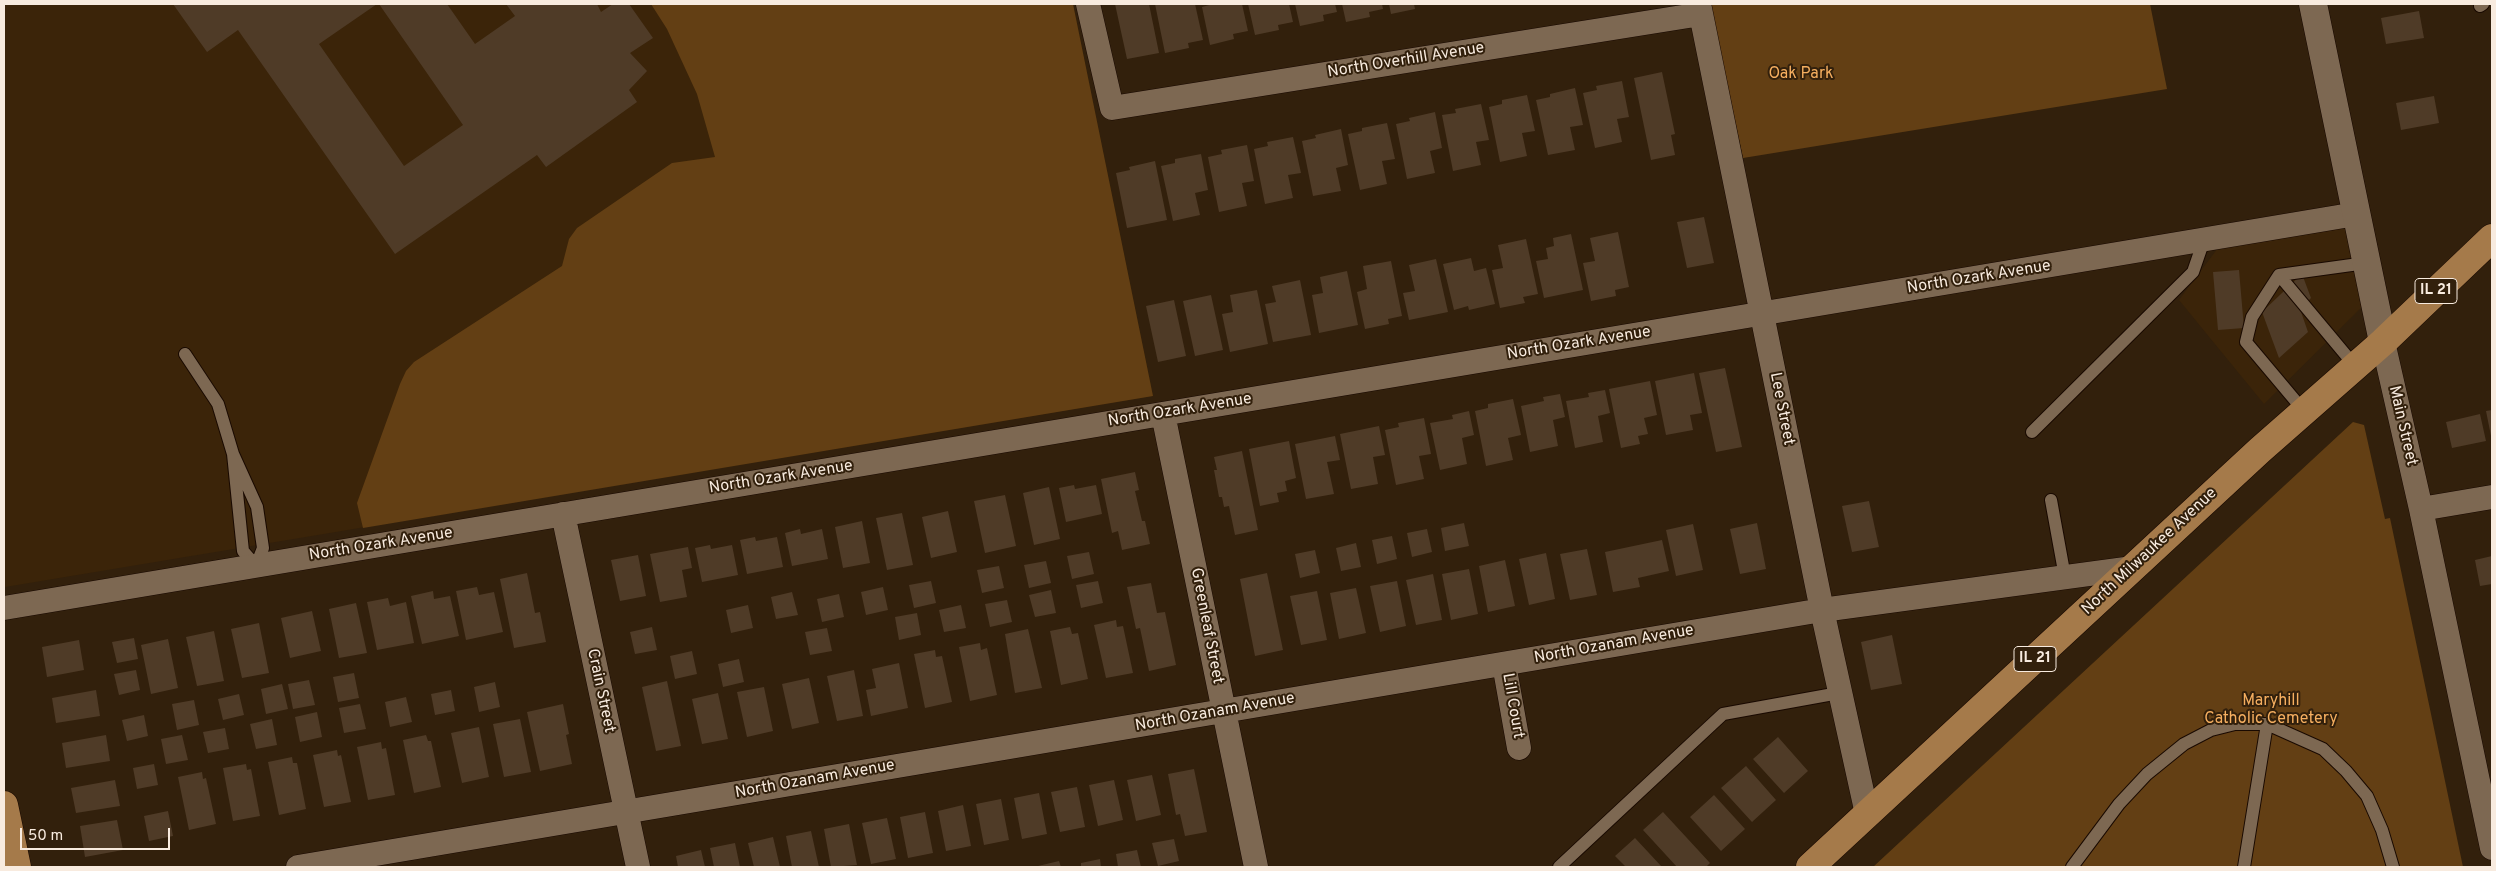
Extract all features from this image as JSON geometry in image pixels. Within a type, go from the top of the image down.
[{"type":"main road","name":"North Milwaukee Avenue","points":[[1810,867],[2304,411],[2383,342],[2492,238]]},
{"type":"main road","points":[[4,805],[17,867]]},
{"type":"street","name":"North Overhill Avenue","points":[[1088,4],[1112,108],[1700,9]]},
{"type":"street","name":"Main Street","points":[[2313,4],[2383,342],[2488,808],[2492,848]]},
{"type":"street","name":"Lee Street","points":[[1700,9],[1839,693],[1867,814]]},
{"type":"street","name":"North Ozark Avenue","points":[[4,608],[2356,214]]},
{"type":"street","name":"Greenleaf Street","points":[[1163,414],[1256,867]]},
{"type":"street","points":[[2421,509],[2492,497]]},
{"type":"street","name":"Crain Street","points":[[563,514],[638,867]]},
{"type":"street","name":"North Ozanam Avenue","points":[[298,867],[1822,610],[2133,568]]},
{"type":"street","name":"Lill Court","points":[[1504,664],[1519,748]]},
{"type":"lane","points":[[2032,432],[2193,272],[2204,240]]},
{"type":"lane","points":[[2304,411],[2246,342],[2252,317],[2279,275],[2366,263]]},
{"type":"lane","points":[[2279,275],[2355,366]]},
{"type":"lane","points":[[185,354],[218,404],[232,454],[243,551],[256,566],[263,548],[257,507],[232,454]]},
{"type":"lane","points":[[2051,500],[2065,577]]},
{"type":"lane","points":[[1559,867],[1723,714],[1839,693]]},
{"type":"lane","points":[[2072,867],[2118,804],[2147,774],[2184,744],[2211,730],[2235,724],[2267,724],[2323,750],[2346,771],[2367,796],[2382,830],[2394,867]]},
{"type":"lane","points":[[2244,867],[2267,724]]},
{"type":"shaded area","points":[[4,4],[1073,4],[1153,396],[5,587]]},
{"type":"shaded area","points":[[2350,210],[2369,300],[2264,404],[2179,300],[2230,232]]},
{"type":"green space","points":[[651,4],[1073,4],[1153,396],[363,528],[357,503],[400,384],[406,371],[414,362],[562,266],[569,239],[577,228],[672,163],[715,157],[697,94],[667,29]]},
{"type":"green space","name":"Oak Park","points":[[1710,4],[2150,4],[2167,89],[1743,158]]},
{"type":"green space","name":"Maryhill Catholic Cemetery","points":[[2353,422],[2364,425],[2385,519],[2390,518],[2463,867],[1873,867]]},
{"type":"building","points":[[173,4],[377,4],[319,44],[404,166],[463,125],[379,4],[447,4],[475,44],[515,16],[506,4],[597,4],[601,12],[613,4],[629,4],[653,38],[630,53],[647,71],[629,90],[637,102],[546,167],[537,155],[395,254],[238,30],[207,52]]},
{"type":"building","points":[[1115,4],[1149,4],[1159,53],[1127,59]]},
{"type":"building","points":[[1155,4],[1195,4],[1203,40],[1188,43],[1189,48],[1165,53]]},
{"type":"building","points":[[1213,4],[1242,4],[1248,31],[1233,34],[1234,39],[1210,45],[1202,7]]},
{"type":"building","points":[[1248,4],[1289,4],[1293,22],[1278,25],[1279,30],[1255,35]]},
{"type":"building","points":[[1295,4],[1335,4],[1337,12],[1323,15],[1324,21],[1300,26]]},
{"type":"building","points":[[1342,4],[1382,4],[1383,9],[1369,12],[1370,17],[1346,22]]},
{"type":"building","points":[[1389,4],[1414,4],[1415,9],[1391,14]]},
{"type":"building","points":[[2419,11],[2424,38],[2386,44],[2381,18]]},
{"type":"building","points":[[1662,72],[1675,134],[1671,135],[1675,155],[1651,160],[1634,78]]},
{"type":"building","points":[[1622,81],[1629,117],[1617,119],[1622,142],[1595,148],[1583,93],[1597,90],[1596,86]]},
{"type":"building","points":[[1575,88],[1583,125],[1570,127],[1575,150],[1548,155],[1536,100],[1550,97],[1550,94]]},
{"type":"building","points":[[1527,95],[1535,131],[1522,133],[1527,156],[1500,162],[1489,107],[1502,104],[1502,100]]},
{"type":"building","points":[[2434,96],[2439,123],[2401,130],[2396,103]]},
{"type":"building","points":[[1481,104],[1489,140],[1476,142],[1481,165],[1453,171],[1442,115],[1456,113],[1455,109]]},
{"type":"building","points":[[1435,112],[1442,148],[1430,151],[1435,173],[1407,179],[1396,124],[1410,121],[1409,118]]},
{"type":"building","points":[[1387,123],[1395,159],[1382,161],[1387,184],[1360,190],[1348,134],[1362,131],[1362,128]]},
{"type":"building","points":[[1341,129],[1348,165],[1336,168],[1341,191],[1313,196],[1302,141],[1316,138],[1315,135]]},
{"type":"building","points":[[1293,137],[1301,173],[1288,175],[1293,198],[1265,204],[1254,149],[1268,146],[1267,142]]},
{"type":"building","points":[[1247,145],[1254,181],[1242,183],[1247,206],[1219,212],[1208,157],[1222,154],[1221,150]]},
{"type":"building","points":[[1201,154],[1208,190],[1195,193],[1200,215],[1173,221],[1161,166],[1175,163],[1175,159]]},
{"type":"building","points":[[1155,161],[1167,220],[1127,228],[1116,173],[1130,170],[1129,167]]},
{"type":"building","points":[[1704,217],[1714,263],[1687,268],[1677,222]]},
{"type":"building","points":[[1618,232],[1629,287],[1615,290],[1616,296],[1591,301],[1583,263],[1595,261],[1590,238]]},
{"type":"building","points":[[1571,234],[1583,290],[1544,298],[1536,261],[1548,259],[1546,248],[1554,246],[1553,238]]},
{"type":"building","points":[[1526,239],[1538,294],[1523,297],[1525,303],[1500,308],[1492,270],[1503,268],[1498,245]]},
{"type":"building","points":[[1471,258],[1474,271],[1486,268],[1495,304],[1469,310],[1468,306],[1454,310],[1443,264]]},
{"type":"building","points":[[1436,259],[1448,312],[1409,320],[1403,293],[1415,291],[1409,265]]},
{"type":"building","points":[[1391,261],[1402,316],[1388,319],[1389,324],[1365,329],[1357,292],[1367,289],[1363,266]]},
{"type":"building","points":[[2239,270],[2244,328],[2218,330],[2213,272]]},
{"type":"building","points":[[1347,271],[1358,325],[1319,333],[1312,295],[1323,293],[1320,277]]},
{"type":"building","points":[[2302,274],[2311,298],[2300,309],[2308,332],[2279,358],[2262,312]]},
{"type":"building","points":[[1300,280],[1311,335],[1273,342],[1265,304],[1276,302],[1272,286]]},
{"type":"building","points":[[1257,290],[1268,344],[1230,352],[1222,314],[1233,312],[1230,295]]},
{"type":"building","points":[[1211,295],[1223,350],[1195,356],[1183,301]]},
{"type":"building","points":[[1174,300],[1186,356],[1158,362],[1146,306]]},
{"type":"building","points":[[1725,368],[1742,447],[1716,452],[1699,373]]},
{"type":"building","points":[[1694,373],[1702,413],[1690,415],[1693,430],[1666,435],[1655,381]]},
{"type":"building","points":[[1650,381],[1657,415],[1644,418],[1648,434],[1638,436],[1640,444],[1621,448],[1609,389]]},
{"type":"building","points":[[1605,390],[1610,413],[1598,416],[1603,442],[1575,448],[1566,401],[1589,397],[1588,393]]},
{"type":"building","points":[[1560,394],[1565,417],[1553,420],[1558,446],[1530,452],[1521,406],[1544,401],[1543,397]]},
{"type":"building","points":[[1513,399],[1521,435],[1508,438],[1513,460],[1486,466],[1475,411],[1488,408],[1488,404]]},
{"type":"building","points":[[2492,410],[2492,436],[2491,436],[2486,411]]},
{"type":"building","points":[[1469,411],[1474,435],[1462,438],[1467,464],[1440,470],[1430,423],[1453,419],[1452,415]]},
{"type":"building","points":[[2480,414],[2486,441],[2452,448],[2446,422]]},
{"type":"building","points":[[1424,418],[1431,454],[1419,456],[1424,479],[1396,485],[1385,430],[1399,427],[1398,423]]},
{"type":"building","points":[[1379,426],[1385,455],[1373,457],[1378,484],[1351,489],[1340,434]]},
{"type":"building","points":[[1335,436],[1340,460],[1327,462],[1334,494],[1306,499],[1295,444]]},
{"type":"building","points":[[1289,441],[1296,478],[1285,481],[1287,491],[1277,493],[1279,502],[1260,506],[1249,449]]},
{"type":"building","points":[[1242,451],[1258,530],[1235,535],[1229,506],[1224,507],[1222,497],[1219,497],[1214,470],[1217,470],[1214,457]]},
{"type":"building","points":[[1135,472],[1139,490],[1135,491],[1150,544],[1122,550],[1118,531],[1112,533],[1101,479]]},
{"type":"building","points":[[1074,485],[1075,489],[1096,485],[1102,514],[1066,522],[1059,488]]},
{"type":"building","points":[[1049,487],[1060,539],[1034,545],[1023,493]]},
{"type":"building","points":[[1005,495],[1016,546],[985,553],[974,501]]},
{"type":"building","points":[[1869,501],[1879,547],[1852,552],[1842,506]]},
{"type":"building","points":[[948,511],[957,552],[931,558],[922,517]]},
{"type":"building","points":[[902,513],[913,565],[887,570],[876,518]]},
{"type":"building","points":[[862,521],[870,563],[843,568],[835,527]]},
{"type":"building","points":[[1464,523],[1469,546],[1445,551],[1441,528]]},
{"type":"building","points":[[1757,523],[1766,569],[1740,574],[1730,529]]},
{"type":"building","points":[[1693,524],[1703,570],[1676,576],[1666,530]]},
{"type":"building","points":[[800,529],[801,534],[822,529],[828,559],[792,566],[785,533]]},
{"type":"building","points":[[1427,529],[1432,552],[1412,557],[1407,533]]},
{"type":"building","points":[[1392,536],[1397,559],[1377,564],[1372,540]]},
{"type":"building","points":[[755,537],[756,541],[777,537],[783,567],[747,574],[740,540]]},
{"type":"building","points":[[1662,540],[1669,571],[1638,578],[1640,587],[1613,592],[1605,552]]},
{"type":"building","points":[[1356,543],[1361,567],[1341,571],[1336,548]]},
{"type":"building","points":[[710,545],[711,549],[732,545],[738,575],[702,582],[695,548]]},
{"type":"building","points":[[688,547],[692,568],[682,570],[687,597],[660,602],[650,554]]},
{"type":"building","points":[[1587,549],[1597,595],[1570,600],[1560,554]]},
{"type":"building","points":[[1315,550],[1320,573],[1300,578],[1295,554]]},
{"type":"building","points":[[1089,552],[1094,574],[1072,579],[1067,556]]},
{"type":"building","points":[[1546,553],[1555,599],[1529,605],[1519,559]]},
{"type":"building","points":[[638,555],[646,596],[620,601],[611,560]]},
{"type":"building","points":[[2492,556],[2492,584],[2480,586],[2475,560]]},
{"type":"building","points":[[1505,560],[1515,606],[1488,612],[1479,566]]},
{"type":"building","points":[[1046,561],[1051,583],[1029,588],[1024,565]]},
{"type":"building","points":[[999,566],[1004,588],[982,593],[977,570]]},
{"type":"building","points":[[1469,569],[1478,614],[1451,620],[1442,574]]},
{"type":"building","points":[[527,573],[535,613],[540,612],[546,642],[514,648],[500,579]]},
{"type":"building","points":[[1267,573],[1283,650],[1255,656],[1240,579]]},
{"type":"building","points":[[1433,574],[1442,620],[1416,625],[1406,580]]},
{"type":"building","points":[[931,581],[936,603],[914,608],[909,585]]},
{"type":"building","points":[[1098,581],[1103,603],[1081,608],[1076,585]]},
{"type":"building","points":[[1397,581],[1406,626],[1380,632],[1370,586]]},
{"type":"building","points":[[1151,583],[1157,613],[1165,612],[1176,665],[1149,671],[1140,628],[1136,629],[1127,587]]},
{"type":"building","points":[[477,587],[479,595],[494,592],[503,632],[466,640],[456,591]]},
{"type":"building","points":[[883,587],[888,610],[866,615],[861,592]]},
{"type":"building","points":[[1356,588],[1366,633],[1339,639],[1330,593]]},
{"type":"building","points":[[1051,590],[1056,613],[1035,617],[1029,595]]},
{"type":"building","points":[[433,591],[434,599],[450,596],[459,636],[422,644],[411,596]]},
{"type":"building","points":[[1317,591],[1327,640],[1301,645],[1290,596]]},
{"type":"building","points":[[792,592],[798,615],[776,619],[771,597]]},
{"type":"building","points":[[839,594],[844,617],[822,622],[817,599]]},
{"type":"building","points":[[388,598],[390,606],[406,602],[414,643],[377,650],[367,602]]},
{"type":"building","points":[[1007,600],[1012,622],[990,627],[985,604]]},
{"type":"building","points":[[356,603],[367,653],[339,658],[329,609]]},
{"type":"building","points":[[748,605],[753,628],[731,633],[726,610]]},
{"type":"building","points":[[961,605],[966,628],[944,632],[939,610]]},
{"type":"building","points":[[312,611],[321,651],[290,658],[281,618]]},
{"type":"building","points":[[917,613],[921,635],[899,640],[895,617]]},
{"type":"building","points":[[1116,620],[1117,627],[1123,626],[1133,673],[1106,678],[1094,625]]},
{"type":"building","points":[[259,623],[269,673],[242,678],[231,629]]},
{"type":"building","points":[[652,627],[657,650],[635,654],[630,632]]},
{"type":"building","points":[[1070,627],[1072,634],[1078,633],[1088,679],[1061,685],[1050,631]]},
{"type":"building","points":[[827,628],[832,651],[810,655],[805,632]]},
{"type":"building","points":[[1028,629],[1042,688],[1015,693],[1005,634]]},
{"type":"building","points":[[214,631],[224,681],[197,686],[186,637]]},
{"type":"building","points":[[1892,635],[1902,684],[1871,690],[1861,642]]},
{"type":"building","points":[[134,638],[138,659],[117,663],[112,642]]},
{"type":"building","points":[[168,639],[178,688],[151,694],[141,645]]},
{"type":"building","points":[[79,640],[84,670],[47,677],[42,647]]},
{"type":"building","points":[[980,643],[981,650],[987,648],[997,695],[970,701],[959,647]]},
{"type":"building","points":[[935,650],[936,657],[942,656],[952,702],[925,708],[914,654]]},
{"type":"building","points":[[692,651],[697,674],[675,679],[670,656]]},
{"type":"building","points":[[739,659],[744,682],[723,687],[718,664]]},
{"type":"building","points":[[899,663],[908,708],[871,716],[866,690],[876,688],[872,669]]},
{"type":"building","points":[[136,670],[140,690],[119,695],[114,674]]},
{"type":"building","points":[[854,670],[863,716],[837,721],[827,676]]},
{"type":"building","points":[[354,673],[359,698],[338,702],[333,677]]},
{"type":"building","points":[[809,678],[819,723],[792,729],[782,684]]},
{"type":"building","points":[[309,680],[315,705],[293,709],[288,684]]},
{"type":"building","points":[[667,681],[681,746],[656,751],[642,687]]},
{"type":"building","points":[[495,682],[500,707],[479,712],[474,687]]},
{"type":"building","points":[[282,684],[288,709],[266,714],[261,689]]},
{"type":"building","points":[[764,687],[773,731],[747,737],[737,692]]},
{"type":"building","points":[[96,690],[100,716],[56,723],[52,698]]},
{"type":"building","points":[[451,690],[455,711],[435,715],[431,694]]},
{"type":"building","points":[[718,693],[728,739],[702,744],[692,699]]},
{"type":"building","points":[[239,694],[244,715],[223,720],[218,699]]},
{"type":"building","points":[[406,697],[412,722],[390,727],[385,702]]},
{"type":"building","points":[[194,700],[199,725],[177,730],[172,704]]},
{"type":"building","points":[[360,704],[366,729],[344,733],[339,708]]},
{"type":"building","points":[[563,704],[569,734],[566,735],[572,764],[540,771],[527,712]]},
{"type":"building","points":[[317,712],[322,737],[300,742],[295,717]]},
{"type":"building","points":[[144,715],[148,736],[127,741],[122,720]]},
{"type":"building","points":[[272,719],[277,745],[256,749],[250,724]]},
{"type":"building","points":[[520,719],[531,772],[504,777],[493,724]]},
{"type":"building","points":[[479,727],[489,777],[462,783],[451,733]]},
{"type":"building","points":[[225,728],[229,749],[208,753],[203,732]]},
{"type":"building","points":[[106,735],[110,761],[66,768],[62,743]]},
{"type":"building","points":[[182,735],[188,760],[166,764],[161,739]]},
{"type":"building","points":[[426,735],[428,741],[431,741],[441,787],[414,793],[403,740]]},
{"type":"building","points":[[1778,737],[1808,771],[1784,793],[1753,759]]},
{"type":"building","points":[[381,742],[382,749],[386,748],[395,795],[368,800],[357,747]]},
{"type":"building","points":[[337,750],[338,756],[341,755],[351,802],[324,807],[313,755]]},
{"type":"building","points":[[292,757],[293,763],[297,763],[306,809],[279,815],[268,762]]},
{"type":"building","points":[[154,764],[158,785],[137,789],[133,768]]},
{"type":"building","points":[[246,764],[247,770],[251,769],[260,816],[233,821],[223,768]]},
{"type":"building","points":[[1746,766],[1776,800],[1752,822],[1721,788]]},
{"type":"building","points":[[1194,769],[1207,832],[1185,836],[1180,814],[1176,815],[1168,774]]},
{"type":"building","points":[[202,772],[203,779],[206,778],[216,824],[189,830],[178,777]]},
{"type":"building","points":[[1152,775],[1161,815],[1136,821],[1127,780]]},
{"type":"building","points":[[115,780],[120,806],[76,813],[71,788]]},
{"type":"building","points":[[1114,780],[1123,820],[1098,826],[1089,785]]},
{"type":"building","points":[[1077,787],[1085,827],[1060,832],[1051,792]]},
{"type":"building","points":[[1039,793],[1047,834],[1022,839],[1014,798]]},
{"type":"building","points":[[1714,795],[1745,829],[1721,851],[1690,817]]},
{"type":"building","points":[[1001,799],[1009,840],[984,845],[976,804]]},
{"type":"building","points":[[963,805],[971,846],[946,851],[938,811]]},
{"type":"building","points":[[168,811],[173,836],[149,841],[144,816]]},
{"type":"building","points":[[925,812],[933,853],[908,858],[900,817]]},
{"type":"building","points":[[1663,812],[1710,863],[1706,867],[1677,867],[1643,830]]},
{"type":"building","points":[[887,818],[896,859],[871,864],[862,823]]},
{"type":"building","points":[[117,820],[123,850],[85,857],[80,826]]},
{"type":"building","points":[[849,824],[857,865],[831,867],[824,829]]},
{"type":"building","points":[[811,831],[819,867],[792,867],[786,836]]},
{"type":"building","points":[[773,837],[780,867],[754,867],[748,843]]},
{"type":"building","points":[[1635,838],[1662,867],[1626,867],[1615,856]]},
{"type":"building","points":[[1174,839],[1179,861],[1158,866],[1152,843]]},
{"type":"building","points":[[735,843],[740,867],[714,867],[710,848]]},
{"type":"building","points":[[701,850],[705,867],[678,867],[676,856]]},
{"type":"building","points":[[1137,850],[1141,867],[1118,867],[1116,854]]},
{"type":"building","points":[[1100,859],[1101,867],[1081,867],[1081,863]]},
{"type":"building","points":[[1059,861],[1061,867],[1038,867],[1038,866]]}]
